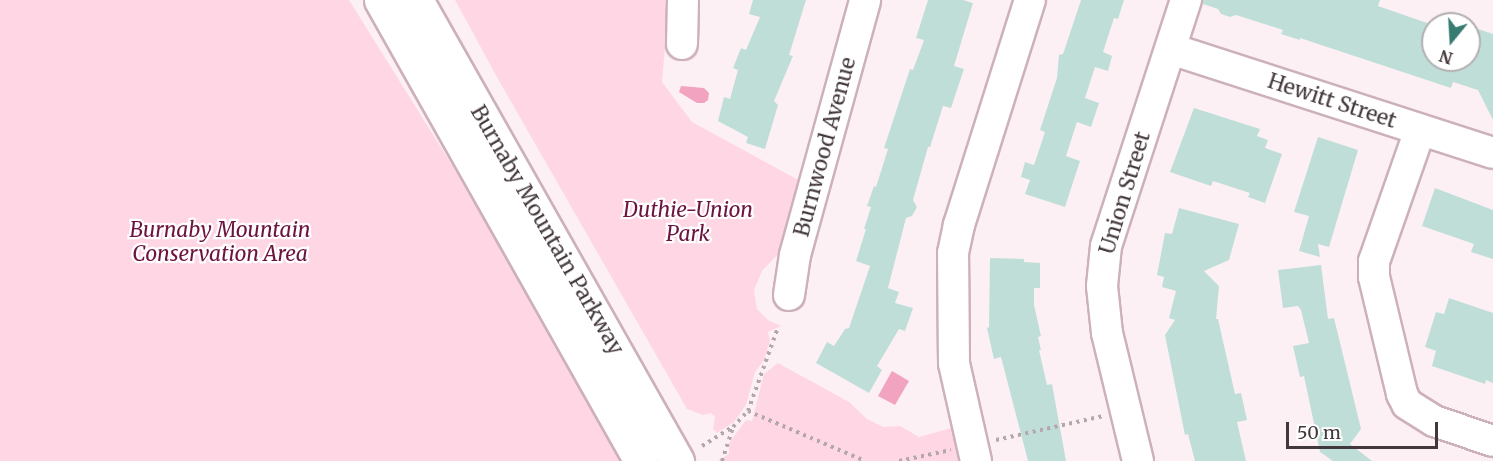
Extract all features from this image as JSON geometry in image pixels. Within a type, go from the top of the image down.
[{"type":"main road","name":"Burnaby Mountain Parkway","points":[[381,0],[641,461]]},
{"type":"main road","name":"Burnaby Mountain Parkway","points":[[416,0],[689,453]]},
{"type":"street","points":[[682,44],[683,0]]},
{"type":"street","name":"Burnwood Avenue","points":[[789,295],[795,255],[865,0]]},
{"type":"street","points":[[969,452],[954,363],[953,253],[958,225],[1030,0]]},
{"type":"street","name":"Union Street","points":[[1138,461],[1107,333],[1101,285],[1106,246],[1186,0]]},
{"type":"street","name":"Hewitt Street","points":[[1171,49],[1493,153]]},
{"type":"street","points":[[1420,130],[1374,261],[1374,277],[1402,394],[1407,404],[1434,421],[1493,441]]},
{"type":"path","points":[[689,453],[733,427],[748,411],[778,327]]},
{"type":"path","points":[[748,411],[865,461]]},
{"type":"path","points":[[899,461],[969,452],[1107,415]]},
{"type":"path","points":[[722,461],[733,427]]},
{"type":"green space","name":"Burnaby Mountain Conservation Area","points":[[0,0],[349,0],[535,298],[621,461],[0,461]]},
{"type":"green space","name":"Duthie-Union Park","points":[[455,0],[677,0],[676,37],[665,47],[662,82],[692,122],[804,183],[781,251],[762,271],[754,290],[757,309],[768,320],[781,326],[768,332],[770,341],[764,360],[755,372],[746,405],[734,422],[717,433],[713,429],[715,417],[711,413],[703,415],[687,409]]},
{"type":"green space","points":[[778,363],[849,402],[867,419],[883,427],[900,426],[919,437],[955,427],[962,461],[718,461],[729,454],[729,443],[746,420],[752,421],[764,374]]},
{"type":"shaded area","points":[[681,86],[704,88],[709,93],[708,100],[704,103],[697,103],[679,92]]},
{"type":"shaded area","points":[[892,371],[909,381],[895,405],[878,396]]},
{"type":"building","points":[[753,0],[806,0],[789,55],[793,56],[774,101],[778,105],[765,149],[746,143],[748,137],[718,121],[724,97],[730,99],[738,70],[733,68],[741,48],[746,50],[760,17],[749,14]]},
{"type":"building","points":[[928,0],[963,0],[973,3],[954,66],[964,69],[951,108],[943,106],[930,147],[928,147],[913,200],[917,207],[912,216],[906,218],[888,288],[899,292],[895,303],[913,308],[905,331],[899,329],[877,366],[882,370],[869,393],[816,363],[827,342],[834,346],[845,329],[849,328],[870,266],[856,261],[871,207],[867,206],[874,186],[876,187],[888,149],[884,148],[910,69],[913,70],[924,40],[916,38]]},
{"type":"building","points":[[1081,0],[1124,0],[1118,19],[1114,18],[1103,52],[1112,56],[1108,71],[1095,67],[1085,98],[1099,103],[1091,127],[1077,122],[1066,156],[1080,161],[1065,207],[1025,194],[1030,180],[1021,177],[1025,162],[1034,165],[1045,132],[1040,130],[1057,78],[1059,55],[1063,54]]},
{"type":"building","points":[[1203,0],[1380,0],[1378,6],[1421,21],[1421,72],[1481,72],[1481,30],[1493,34],[1493,120],[1478,90],[1453,82],[1451,88],[1300,38],[1300,40],[1281,34],[1283,30],[1236,15],[1230,17],[1221,14],[1218,9],[1203,4]]},
{"type":"building","points":[[1194,108],[1260,129],[1257,136],[1268,140],[1265,148],[1282,154],[1265,203],[1248,197],[1250,193],[1213,181],[1211,186],[1170,172]]},
{"type":"building","points":[[1318,137],[1358,150],[1329,247],[1318,244],[1320,257],[1299,251],[1309,216],[1294,212]]},
{"type":"building","points":[[1435,188],[1493,210],[1493,259],[1471,252],[1474,244],[1422,226]]},
{"type":"building","points":[[1179,208],[1239,224],[1229,260],[1204,271],[1219,286],[1216,319],[1218,319],[1235,394],[1241,393],[1247,420],[1237,422],[1246,461],[1195,461],[1188,434],[1185,435],[1165,335],[1175,320],[1169,318],[1176,291],[1162,287],[1164,277],[1157,275],[1165,233],[1172,234]]},
{"type":"building","points":[[990,258],[1024,259],[1024,262],[1040,263],[1040,288],[1034,288],[1034,305],[1041,336],[1038,337],[1041,350],[1039,350],[1047,385],[1052,384],[1066,461],[1028,461],[1001,357],[994,359],[987,328],[989,327]]},
{"type":"building","points":[[1321,265],[1328,319],[1334,318],[1361,429],[1350,444],[1372,461],[1333,461],[1320,452],[1304,376],[1300,377],[1293,346],[1309,343],[1301,310],[1298,306],[1283,308],[1278,270]]},
{"type":"building","points":[[1449,298],[1493,313],[1493,383],[1486,380],[1485,384],[1432,366],[1436,351],[1425,347],[1436,312],[1444,314]]}]
